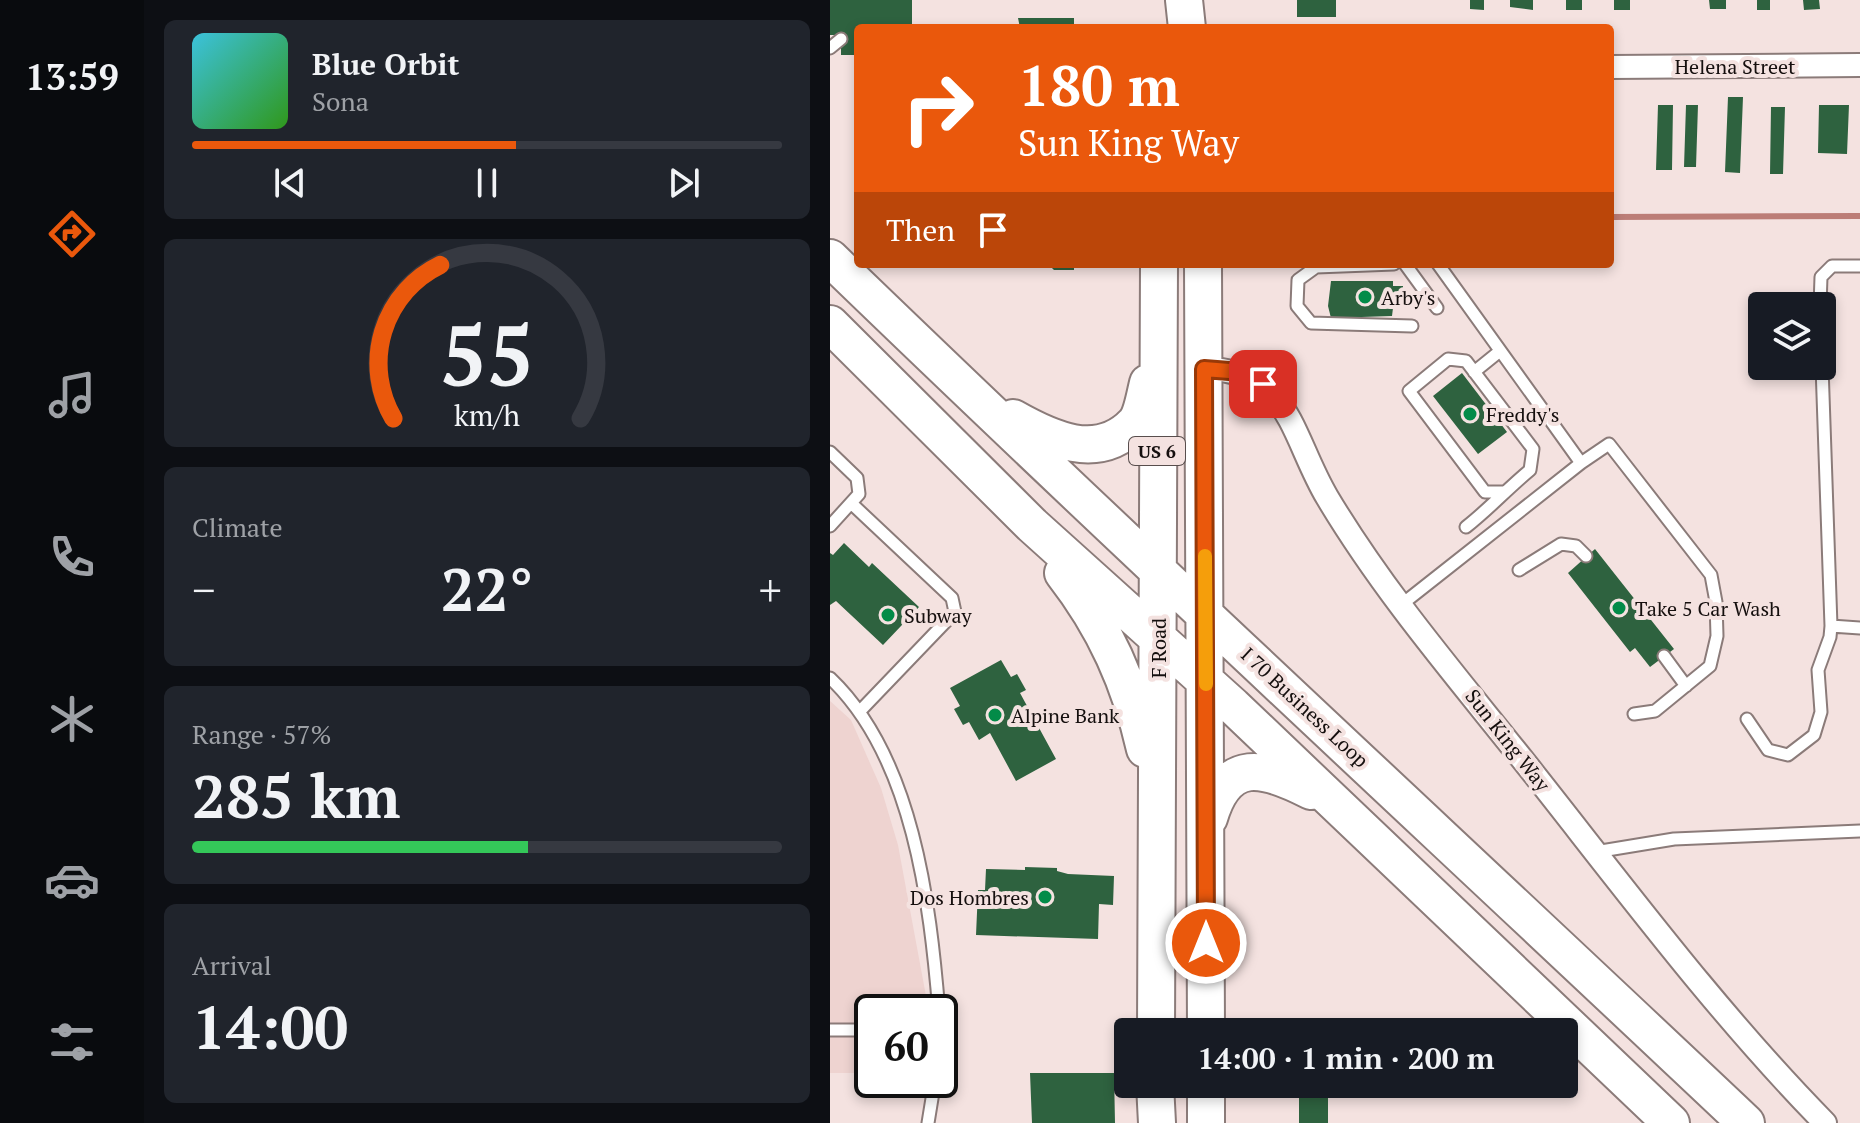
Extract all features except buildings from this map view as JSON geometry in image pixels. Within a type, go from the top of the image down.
[{"type":"main road","name":"I 70 Business Loop","points":[[830,258],[1746,1123]]},
{"type":"main road","name":"F Road","points":[[1156,1018],[1159,268]]},
{"type":"main road","name":"US 6","points":[[1203,268],[1206,1018]]},
{"type":"main road","points":[[830,324],[1032,525],[1206,681],[1671,1123]]},
{"type":"main road","points":[[830,340],[882,374]]},
{"type":"main road","points":[[943,368],[1035,430],[1071,444],[1089,445],[1107,441],[1136,423],[1157,355]]},
{"type":"main road","name":"US 6","points":[[1032,525],[1084,601],[1117,658],[1138,718],[1157,817]]},
{"type":"main road","points":[[1207,824],[1223,785],[1239,773],[1254,770],[1281,777],[1330,800]]},
{"type":"main road","points":[[1156,1098],[1157,1123]]},
{"type":"main road","points":[[1206,1098],[1206,1123]]},
{"type":"street","name":"Helena Street","points":[[1614,67],[1860,65]]},
{"type":"street","name":"Sun King Way","points":[[1204,369],[1242,372],[1274,395],[1330,502],[1401,605],[1744,1038],[1825,1123]]},
{"type":"lane","points":[[830,48],[841,39]]},
{"type":"lane","points":[[1820,292],[1821,277],[1832,266],[1860,266]]},
{"type":"lane","points":[[1315,268],[1298,280],[1297,306],[1311,323],[1412,326]]},
{"type":"lane","points":[[1408,268],[1437,308]]},
{"type":"lane","points":[[1441,268],[1581,463]]},
{"type":"lane","points":[[1474,372],[1500,351]]},
{"type":"lane","points":[[1466,527],[1494,506],[1503,492],[1530,470],[1533,449],[1466,361],[1448,359],[1409,391],[1485,492],[1503,492]]},
{"type":"lane","points":[[1747,719],[1768,750],[1788,755],[1814,735],[1821,712],[1818,670],[1831,626],[1822,380]]},
{"type":"lane","points":[[1401,605],[1609,444],[1711,575],[1717,636],[1710,666],[1655,711],[1634,714]]},
{"type":"lane","points":[[830,452],[857,478],[859,494],[830,526]]},
{"type":"lane","points":[[851,503],[952,598],[955,612],[861,710]]},
{"type":"lane","points":[[1519,570],[1561,544],[1576,546],[1586,556]]},
{"type":"lane","points":[[1831,626],[1860,628]]},
{"type":"lane","points":[[1664,656],[1686,686]]},
{"type":"lane","points":[[830,678],[861,710],[903,801],[930,930],[937,994]]},
{"type":"lane","points":[[1595,852],[1674,839],[1860,831]]},
{"type":"lane","points":[[830,1030],[854,1030]]},
{"type":"lane","points":[[928,1123],[932,1098]]},
{"type":"shaded area","points":[[830,701],[851,720],[881,788],[898,845],[926,994],[854,994],[854,1073],[830,1073]]},
{"type":"waterway","points":[[1614,217],[1860,216]]},
{"type":"slow traffic","points":[[1205,556],[1206,684]]},
{"type":"place","name":"Arby's","points":[[1365,297]]},
{"type":"place","name":"Freddy's","points":[[1470,414]]},
{"type":"place","name":"Take 5 Car Wash","points":[[1619,608]]},
{"type":"place","name":"Subway","points":[[888,615]]},
{"type":"place","name":"Alpine Bank","points":[[995,715]]},
{"type":"place","name":"Dos Hombres","points":[[1045,897]]},
{"type":"route","points":[[1206,943],[1204,369],[1242,372],[1263,384]]}]
